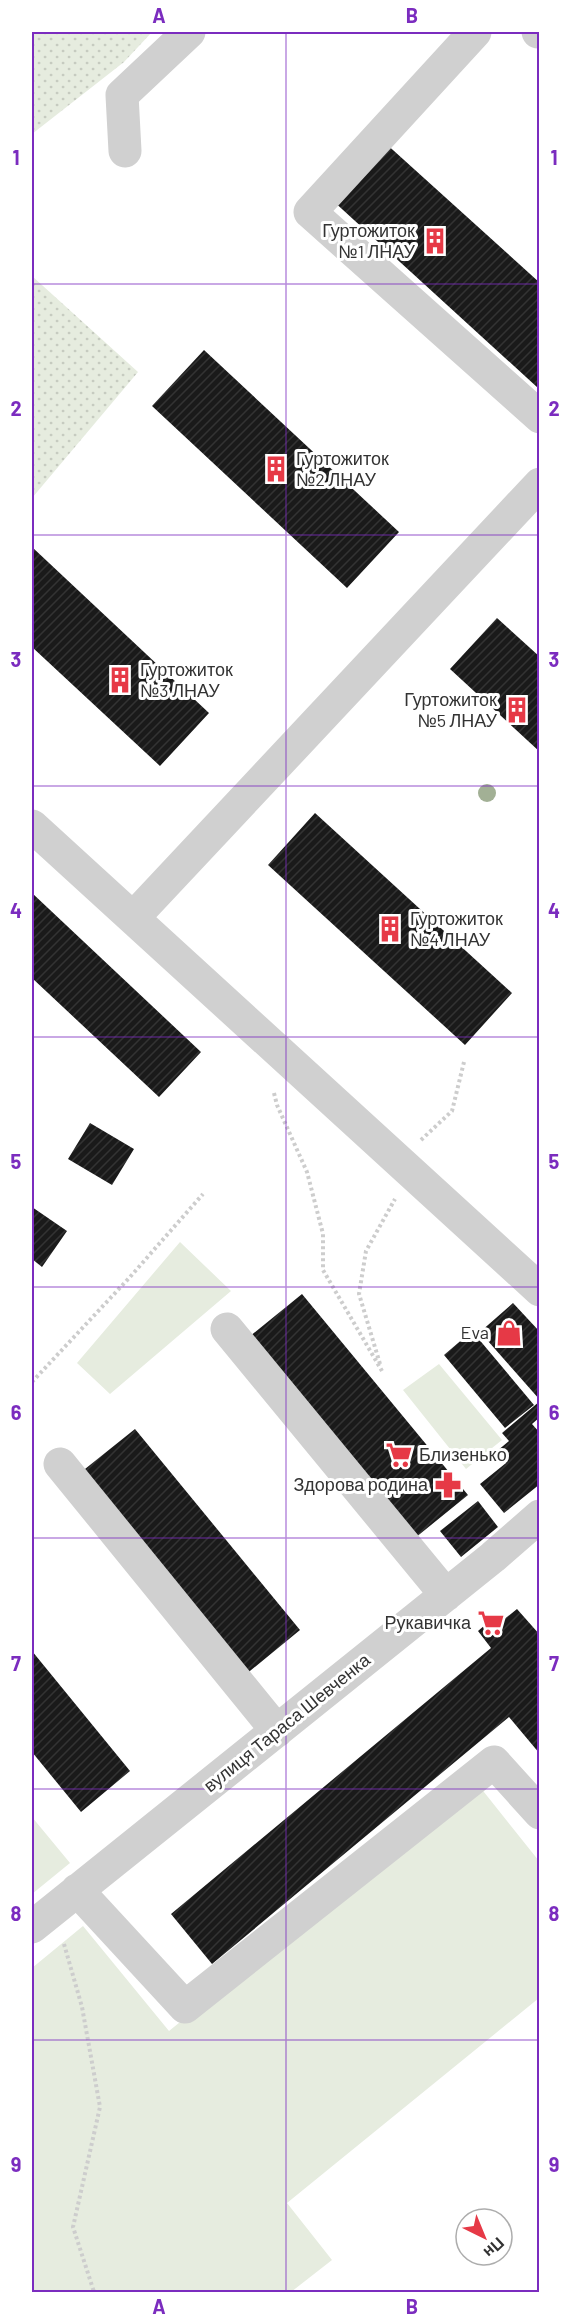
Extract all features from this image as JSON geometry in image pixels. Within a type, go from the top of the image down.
[{"type":"street","points":[[125,151],[122,95],[189,32]]},
{"type":"street","points":[[475,32],[310,212],[540,417]]},
{"type":"street","points":[[133,918],[540,484]]},
{"type":"street","points":[[32,826],[540,1290]]},
{"type":"street","points":[[227,1329],[446,1594]]},
{"type":"street","points":[[60,1464],[277,1731]]},
{"type":"street","name":"вулиця Тараса Шевченка","points":[[54,1909],[277,1731],[540,1516]]},
{"type":"street","points":[[54,1909],[185,2007],[494,1762],[540,1813]]},
{"type":"path","points":[[272,1085],[277,1105],[307,1172],[323,1234],[323,1270],[382,1371],[359,1294],[366,1251],[398,1193],[399,1161],[452,1111],[464,1062]]},
{"type":"path","points":[[32,1382],[130,1278],[203,1194]]},
{"type":"path","points":[[54,1909],[82,2007],[100,2108],[73,2227],[94,2292]]},
{"type":"shaded area","points":[[32,32],[152,32],[124,62],[32,134]]},
{"type":"shaded area","points":[[32,276],[138,372],[32,498]]},
{"type":"shaded area","points":[[180,1242],[231,1291],[110,1394],[77,1363]]},
{"type":"shaded area","points":[[439,1364],[502,1440],[466,1469],[403,1390]]},
{"type":"shaded area","points":[[476,1782],[539,1861],[539,1998],[287,2203],[332,2260],[291,2292],[32,2292],[32,1968],[83,1926],[169,2031]]},
{"type":"shaded area","points":[[32,1817],[70,1863],[32,1894]]},
{"type":"building","name":"Гуртожиток №1 ЛНАУ","points":[[383,141],[540,283],[540,386],[538,388],[331,199]]},
{"type":"building","name":"Гуртожиток №2 ЛНАУ","points":[[204,350],[399,532],[347,588],[152,406]]},
{"type":"building","name":"Гуртожиток №3 ЛНАУ","points":[[32,547],[209,713],[160,766],[32,647]]},
{"type":"building","name":"Гуртожиток №5 ЛНАУ","points":[[497,618],[540,657],[540,752],[450,669]]},
{"type":"building","name":"Гуртожиток №4 ЛНАУ","points":[[315,813],[512,993],[465,1045],[268,865]]},
{"type":"building","points":[[32,893],[201,1052],[159,1097],[32,978]]},
{"type":"building","points":[[90,1123],[134,1149],[112,1185],[68,1159]]},
{"type":"building","points":[[32,1207],[67,1231],[42,1267],[32,1259]]},
{"type":"building","points":[[302,1294],[468,1495],[415,1538],[249,1337]]},
{"type":"building","points":[[513,1303],[540,1332],[540,1400],[480,1332]]},
{"type":"building","points":[[472,1331],[534,1405],[505,1428],[444,1355]]},
{"type":"building","points":[[540,1401],[540,1417],[532,1424],[540,1433],[540,1484],[504,1513],[480,1484],[506,1463],[497,1451],[509,1441],[502,1433]]},
{"type":"building","points":[[135,1429],[300,1630],[245,1675],[80,1473]]},
{"type":"building","points":[[478,1501],[498,1527],[461,1557],[440,1531]]},
{"type":"building","points":[[517,1609],[540,1635],[540,1754],[509,1717],[212,1964],[171,1914],[491,1648],[478,1631],[492,1619],[497,1625]]},
{"type":"building","points":[[32,1651],[130,1771],[81,1812],[32,1752]]},
{"type":"place","name":"Гуртожиток №1 ЛНАУ","points":[[435,241]]},
{"type":"place","name":"Гуртожиток №2 ЛНАУ","points":[[276,469]]},
{"type":"place","name":"Гуртожиток №3 ЛНАУ","points":[[120,680]]},
{"type":"place","name":"Гуртожиток №5 ЛНАУ","points":[[517,710]]},
{"type":"place","name":"Гуртожиток №4 ЛНАУ","points":[[390,929]]},
{"type":"place","name":"Eva","points":[[509,1333]]},
{"type":"place","name":"Близенько","points":[[399,1455]]},
{"type":"place","name":"Здорова родина","points":[[448,1485]]},
{"type":"place","name":"Рукавичка","points":[[491,1623]]}]
